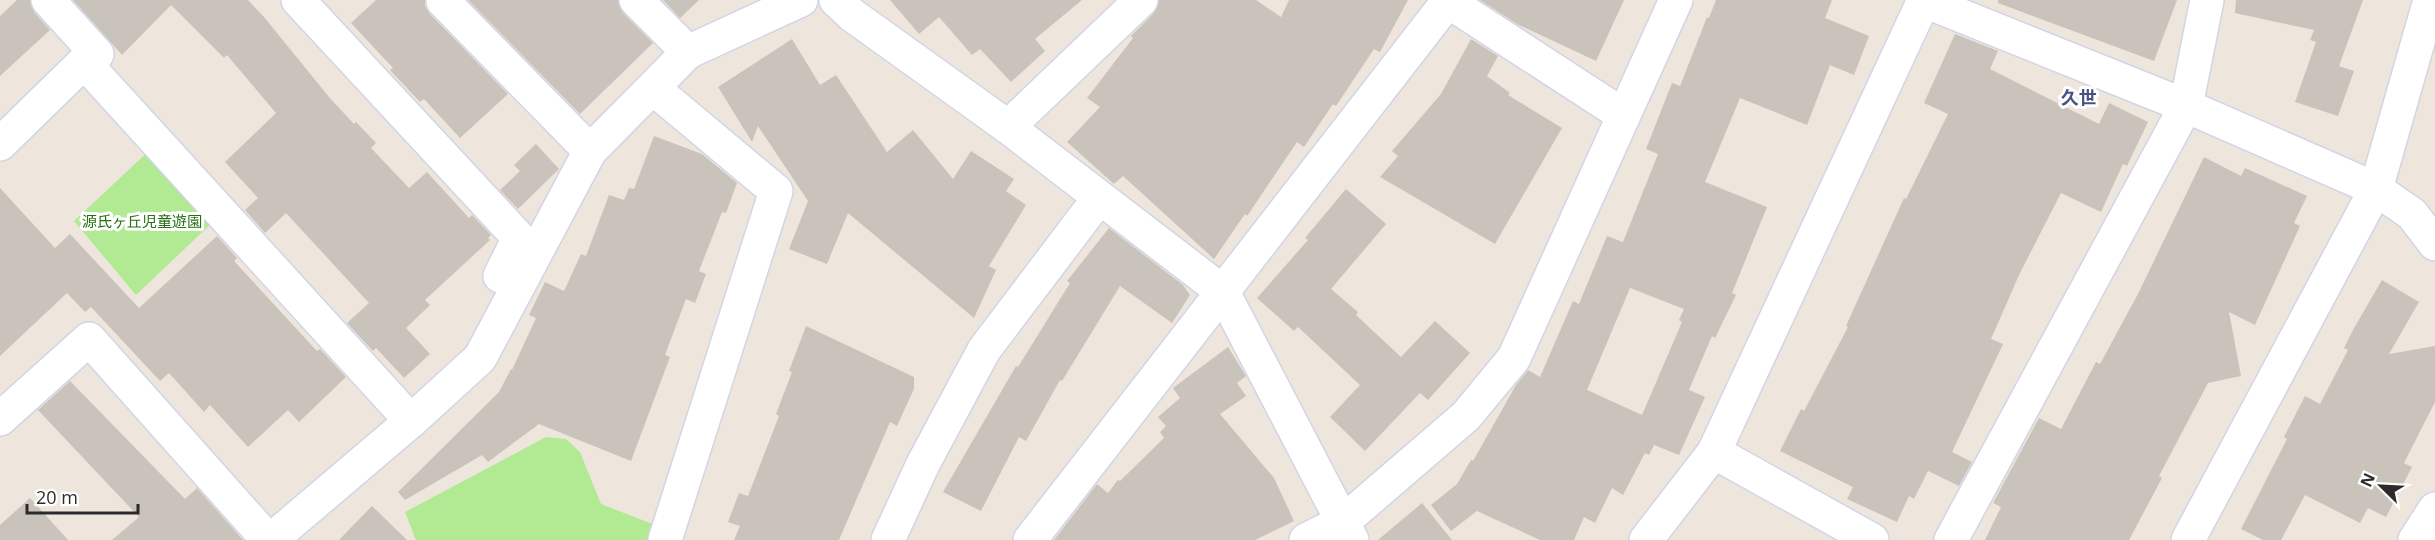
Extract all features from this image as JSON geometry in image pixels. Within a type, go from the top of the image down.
[{"type":"street","points":[[0,144],[84,62],[97,54],[48,0]]},
{"type":"street","points":[[298,0],[519,238],[436,397]]},
{"type":"street","points":[[636,0],[688,52]]},
{"type":"street","points":[[0,419],[89,339],[269,540],[411,421],[480,358],[590,151],[654,89],[688,52],[801,0]]},
{"type":"street","points":[[836,0],[852,15],[1008,127],[1223,292],[1348,530]]},
{"type":"street","points":[[1008,127],[1141,0]]},
{"type":"street","points":[[1030,540],[1448,0],[1623,115]]},
{"type":"street","points":[[1306,540],[1348,530],[1466,416],[1514,358],[1676,0]]},
{"type":"street","points":[[1646,540],[1714,452],[1923,0],[2186,106],[2376,189],[2412,214],[2435,244]]},
{"type":"street","points":[[1951,540],[2186,106],[2207,0]]},
{"type":"street","points":[[2188,540],[2376,189],[2430,0]]},
{"type":"street","points":[[443,1],[590,151]]},
{"type":"street","points":[[84,62],[411,421]]},
{"type":"street","points":[[654,89],[776,191],[665,540]]},
{"type":"street","points":[[888,540],[923,464],[984,350],[1099,198]]},
{"type":"street","points":[[1714,452],[1872,540]]},
{"type":"street","points":[[2415,540],[2435,509]]},
{"type":"green space","name":"源氏ヶ丘児童遊園","points":[[152,148],[215,220],[136,295],[74,221]]},
{"type":"green space","points":[[546,437],[566,439],[580,452],[601,504],[655,525],[651,540],[416,540],[405,512]]},
{"type":"building","points":[[17,0],[30,0],[34,12],[50,30],[0,76],[0,16]]},
{"type":"building","points":[[73,0],[248,0],[329,97],[354,124],[356,122],[376,143],[371,148],[409,188],[427,172],[469,218],[472,215],[491,235],[488,238],[490,240],[425,300],[430,305],[406,328],[430,354],[404,378],[376,348],[373,351],[347,323],[369,303],[286,213],[265,233],[245,210],[258,198],[225,162],[276,113],[227,55],[224,58],[171,5],[122,55]]},
{"type":"building","points":[[376,0],[425,0],[425,6],[430,14],[508,94],[460,138],[424,99],[420,102],[390,70],[393,68],[351,23]]},
{"type":"building","points":[[468,0],[618,0],[623,13],[653,43],[580,114]]},
{"type":"building","points":[[663,0],[699,0],[680,18]]},
{"type":"building","points":[[890,0],[1082,0],[1035,39],[1045,51],[1011,82],[980,49],[972,55],[939,17],[919,34]]},
{"type":"building","points":[[1159,0],[1256,0],[1281,17],[1289,0],[1408,0],[1380,52],[1374,49],[1336,106],[1333,104],[1304,147],[1297,142],[1247,216],[1245,214],[1214,259],[1123,176],[1114,184],[1067,142],[1100,107],[1087,98],[1133,38],[1131,36],[1154,13]]},
{"type":"building","points":[[1480,0],[1624,0],[1596,61],[1517,24]]},
{"type":"building","points":[[1716,0],[1832,0],[1825,18],[1869,36],[1854,75],[1830,65],[1807,125],[1740,98],[1705,182],[1767,207],[1732,293],[1736,295],[1715,338],[1712,336],[1689,390],[1705,397],[1679,455],[1654,445],[1649,455],[1645,453],[1623,495],[1612,488],[1595,523],[1584,517],[1574,540],[1540,540],[1477,511],[1451,531],[1431,505],[1457,484],[1471,460],[1473,461],[1516,385],[1528,370],[1540,377],[1573,301],[1579,304],[1607,236],[1623,242],[1658,154],[1646,149],[1672,83],[1680,86],[1707,17],[1709,18]],"holes":[[[1630,288],[1684,309],[1679,320],[1682,322],[1642,415],[1587,390]]]},
{"type":"building","points":[[1998,0],[2177,0],[2154,61],[1998,3]]},
{"type":"building","points":[[2236,0],[2363,0],[2339,66],[2354,71],[2338,116],[2295,102],[2316,42],[2310,40],[2314,30],[2235,13]]},
{"type":"building","points":[[1955,34],[1998,51],[1990,69],[2099,124],[2109,103],[2148,122],[2127,166],[2123,164],[2101,212],[2061,193],[2019,275],[1991,339],[2003,344],[1952,452],[1972,462],[1959,486],[1928,471],[1914,499],[1909,496],[1897,522],[1847,499],[1853,487],[1780,451],[1801,409],[1804,411],[1848,327],[1846,326],[1904,198],[1906,199],[1948,114],[1924,103]]},
{"type":"building","points":[[792,39],[820,85],[836,75],[887,152],[913,130],[953,179],[971,151],[1014,179],[1006,191],[1026,205],[989,266],[996,270],[974,318],[848,213],[827,264],[789,249],[808,201],[758,126],[752,142],[718,87]]},
{"type":"building","points":[[1471,39],[1498,56],[1487,76],[1510,93],[1508,95],[1562,128],[1495,244],[1380,177],[1398,156],[1392,151],[1441,94]]},
{"type":"building","points":[[654,136],[702,154],[737,183],[726,213],[722,212],[699,271],[706,274],[695,303],[686,299],[665,355],[670,357],[631,461],[539,424],[488,462],[482,455],[405,500],[398,492],[499,392],[536,318],[529,315],[545,282],[564,291],[581,254],[586,256],[609,195],[624,200],[629,188],[634,189]]},
{"type":"building","points":[[536,144],[559,169],[518,209],[500,190],[520,171],[514,165]]},
{"type":"building","points":[[2204,157],[2241,176],[2245,168],[2307,196],[2294,223],[2300,226],[2255,325],[2229,312],[2241,376],[2208,383],[2159,476],[2162,478],[2129,540],[1985,540],[2001,507],[1993,503],[2039,418],[2061,429],[2096,362],[2100,364],[2139,292]]},
{"type":"building","points":[[0,188],[55,248],[70,234],[139,308],[217,236],[237,258],[234,261],[317,351],[320,349],[346,377],[299,422],[288,410],[248,447],[210,405],[204,412],[169,373],[160,381],[91,307],[85,312],[67,293],[0,356]]},
{"type":"building","points":[[1346,189],[1386,224],[1331,289],[1358,312],[1356,315],[1401,357],[1435,321],[1470,353],[1428,400],[1420,393],[1365,451],[1330,417],[1360,385],[1298,327],[1294,331],[1257,298],[1308,240],[1305,238]]},
{"type":"building","points":[[1109,228],[1183,285],[1190,295],[1172,323],[1120,286],[1062,381],[1060,380],[1026,441],[1019,437],[981,511],[943,492],[1016,366],[1018,367],[1070,283],[1067,281]]},
{"type":"building","points":[[2382,280],[2419,302],[2389,354],[2435,346],[2435,402],[2404,463],[2412,467],[2386,517],[2368,508],[2360,523],[2305,495],[2281,540],[2263,540],[2241,529],[2287,439],[2284,437],[2305,396],[2320,404],[2348,350],[2344,348],[2354,328]]},
{"type":"building","points":[[806,326],[914,377],[914,389],[897,426],[890,422],[839,540],[734,540],[740,526],[728,522],[739,493],[748,496],[779,416],[776,414]]},
{"type":"building","points":[[1228,347],[1246,376],[1237,383],[1246,396],[1220,414],[1274,478],[1294,521],[1255,540],[1054,540],[1097,484],[1108,493],[1118,480],[1120,481],[1164,438],[1160,432],[1166,426],[1158,417],[1180,398],[1173,388]]},
{"type":"building","points":[[70,381],[185,499],[197,488],[243,540],[112,540],[139,517],[38,410]]},
{"type":"building","points":[[30,498],[68,540],[0,540],[0,525]]},
{"type":"building","points":[[1422,503],[1452,540],[1378,540]]},
{"type":"building","points":[[372,506],[407,540],[339,540]]},
{"type":"district","name":"久世","points":[[2079,98]]}]
